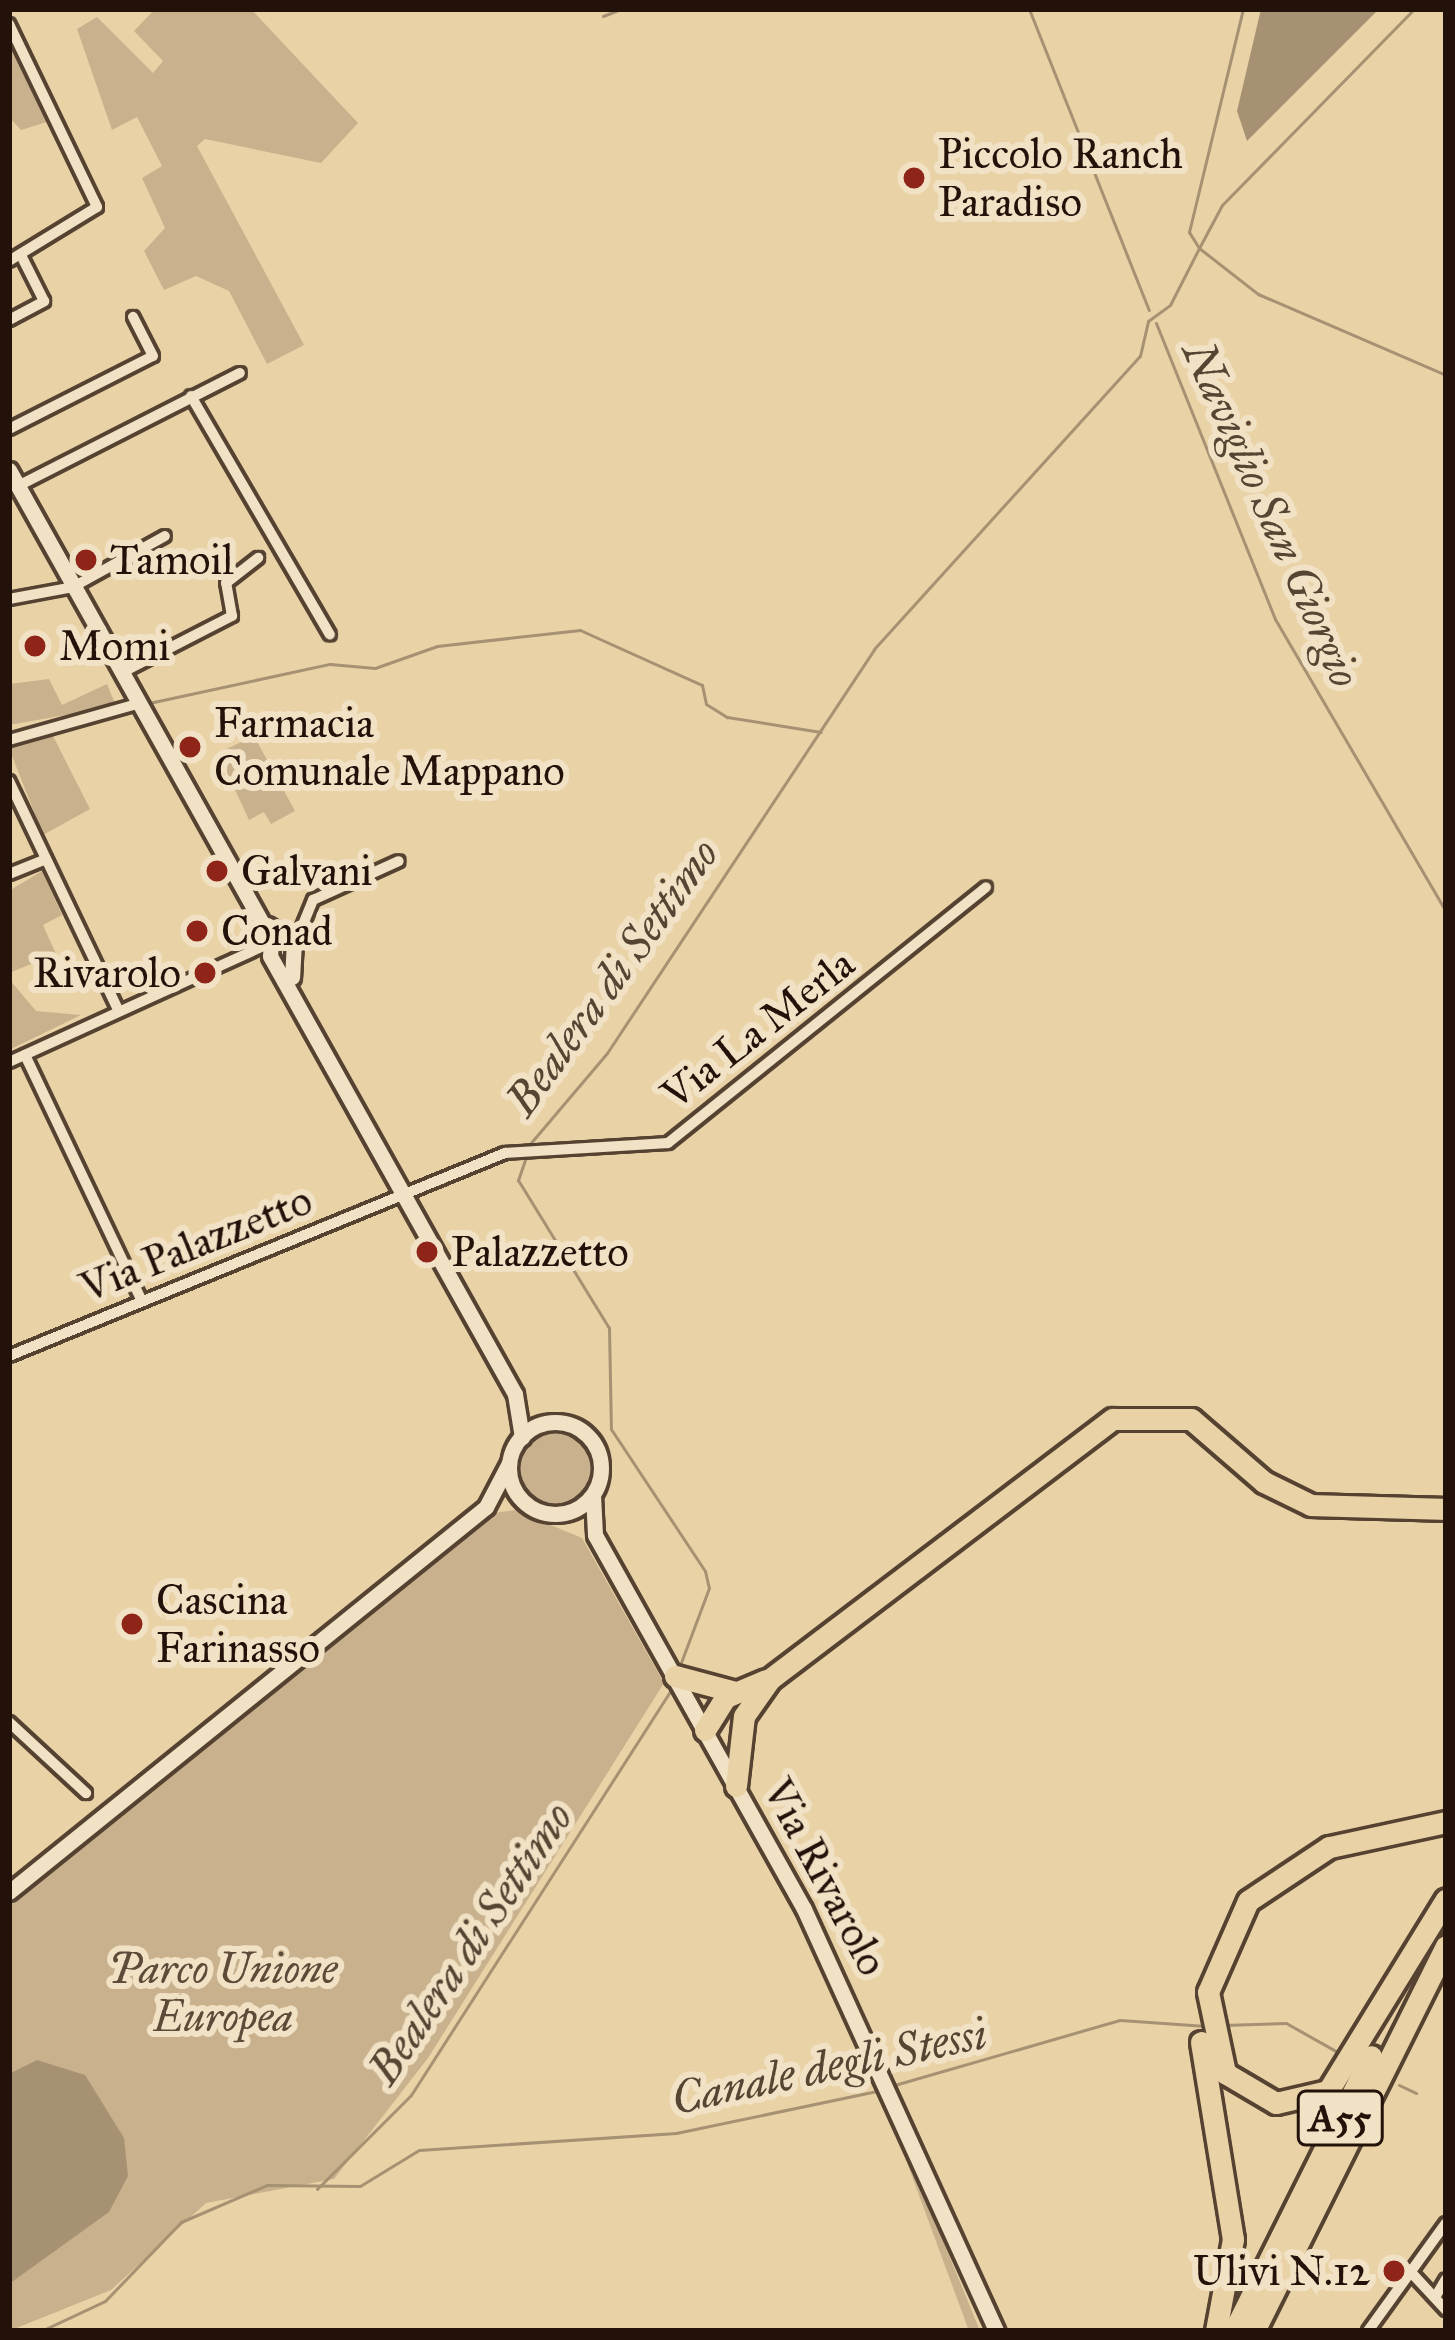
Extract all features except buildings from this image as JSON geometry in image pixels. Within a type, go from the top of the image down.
[{"type":"highway","points":[[705,1730],[735,1692],[770,1678],[1085,1435],[1131,1413],[1191,1419],[1264,1482],[1311,1505],[1446,1509]]},
{"type":"highway","points":[[677,1678],[735,1692]]},
{"type":"highway","points":[[736,1786],[744,1716],[770,1678]]},
{"type":"highway","points":[[705,1730],[744,1716]]},
{"type":"highway","points":[[1216,2331],[1233,2239],[1204,2027],[1207,1952],[1265,1871],[1338,1834],[1446,1812]]},
{"type":"highway","points":[[1446,1822],[1341,1843],[1267,1882],[1219,1951],[1204,2027],[1220,2065],[1250,2094],[1284,2104],[1319,2097],[1356,2060],[1446,1902]]},
{"type":"highway","name":"A55","points":[[1234,2331],[1446,1902]]},
{"type":"highway","name":"A55","points":[[1255,2331],[1446,1946]]},
{"type":"highway","name":"A55","points":[[1396,2048],[1446,1974]]},
{"type":"main road","points":[[9,1892],[486,1507],[521,1437],[515,1394],[294,992],[279,946],[252,911],[13,478]]},
{"type":"main road","points":[[486,1507],[561,1514],[593,1495],[594,1443],[548,1423],[515,1394]]},
{"type":"main road","points":[[521,1437],[548,1423]]},
{"type":"main road","points":[[509,1463],[532,1509]]},
{"type":"main road","name":"Via Rivarolo","points":[[593,1495],[595,1535],[736,1786],[887,2077],[996,2331]]},
{"type":"main road","name":"Via Rivarolo","points":[[561,1514],[595,1535]]},
{"type":"street","points":[[9,25],[97,207],[15,258],[44,301],[9,320]]},
{"type":"street","points":[[9,430],[153,356],[133,317]]},
{"type":"street","points":[[13,478],[240,373]]},
{"type":"street","points":[[191,396],[267,552],[330,635]]},
{"type":"street","points":[[9,598],[73,587],[165,536]]},
{"type":"street","points":[[121,673],[232,616],[226,584],[267,552]]},
{"type":"street","points":[[9,740],[103,722],[137,704]]},
{"type":"street","points":[[9,781],[118,1010]]},
{"type":"street","points":[[9,874],[46,860]]},
{"type":"street","points":[[9,1062],[247,947],[279,946],[312,914],[313,900],[399,861]]},
{"type":"street","name":"Via La Merla","points":[[409,1195],[506,1153],[668,1143],[986,887]]},
{"type":"street","points":[[25,1055],[142,1301]]},
{"type":"street","name":"Via Palazzetto","points":[[9,1355],[409,1195]]},
{"type":"street","points":[[9,1722],[86,1793]]},
{"type":"street","points":[[1368,2331],[1408,2269],[1446,2223]]},
{"type":"street","points":[[1408,2269],[1437,2294],[1446,2310]]},
{"type":"street","points":[[1437,2294],[1446,2278]]},
{"type":"green space","points":[[155,9],[251,9],[358,123],[321,163],[205,139],[197,146],[304,345],[267,364],[229,291],[196,276],[164,290],[144,251],[165,228],[142,178],[162,166],[137,117],[112,130],[77,29],[97,17],[153,73],[163,61],[134,31]]},
{"type":"green space","points":[[9,33],[47,122],[21,130],[9,117]]},
{"type":"green space","points":[[49,679],[62,705],[107,684],[116,706],[9,725],[9,684]]},
{"type":"green space","points":[[53,736],[90,809],[43,835],[9,748]]},
{"type":"green space","points":[[254,736],[295,811],[271,824],[264,812],[249,820],[218,753]]},
{"type":"green space","points":[[42,871],[62,915],[43,925],[56,954],[9,973],[9,891]]},
{"type":"green space","points":[[9,979],[36,1011],[81,1015],[9,1050]]},
{"type":"green space","points":[[555,1430],[582,1442],[594,1469],[582,1496],[555,1508],[528,1496],[516,1469],[528,1442]]},
{"type":"green space","name":"Parco Unione Europea","points":[[515,1510],[582,1538],[664,1683],[428,2058],[334,2179],[206,2203],[111,2290],[9,2331],[9,1905],[493,1513]]},
{"type":"green space","points":[[881,2092],[886,2101],[980,2331],[969,2331]]},
{"type":"shaded area","points":[[1261,9],[1379,9],[1247,141],[1237,111]]},
{"type":"shaded area","points":[[37,2060],[85,2075],[124,2138],[128,2176],[109,2212],[9,2284],[9,2074]]},
{"type":"waterway","points":[[603,16],[621,9]]},
{"type":"waterway","points":[[1029,9],[1149,310]]},
{"type":"waterway","name":"Bealera di Settimo","points":[[529,1145],[607,1053],[874,649],[1140,356],[1148,321],[1170,305],[1199,248],[1189,232],[1243,9]]},
{"type":"waterway","points":[[1414,9],[1222,205],[1199,248],[1258,294],[1446,375]]},
{"type":"waterway","name":"Naviglio San Giorgio","points":[[1156,323],[1275,619],[1446,912]]},
{"type":"waterway","points":[[149,703],[330,664],[375,668],[437,646],[580,630],[702,685],[706,704],[727,717],[821,732]]},
{"type":"waterway","name":"Bealera di Settimo","points":[[527,1154],[518,1180],[609,1328],[611,1429],[705,1571],[709,1588],[679,1668]]},
{"type":"waterway","name":"Bealera di Settimo","points":[[317,2189],[411,2095],[672,1689]]},
{"type":"waterway","name":"Canale degli Stessi","points":[[891,2086],[1120,2020],[1206,2026]]},
{"type":"waterway","name":"Canale degli Stessi","points":[[1222,2025],[1286,2023],[1341,2054]]},
{"type":"waterway","name":"Canale degli Stessi","points":[[1399,2085],[1416,2093]]},
{"type":"waterway","name":"Canale degli Stessi","points":[[41,2331],[105,2301],[181,2222],[267,2185],[360,2186],[419,2150],[676,2133],[882,2090]]},
{"type":"place","name":"Piccolo Ranch Paradiso","points":[[914,178]]},
{"type":"place","name":"Tamoil","points":[[86,560]]},
{"type":"place","name":"Momi","points":[[35,646]]},
{"type":"place","name":"Farmacia Comunale Mappano","points":[[190,747]]},
{"type":"place","name":"Galvani","points":[[217,871]]},
{"type":"place","name":"Conad","points":[[197,931]]},
{"type":"place","name":"Rivarolo","points":[[205,973]]},
{"type":"place","name":"Palazzetto","points":[[427,1252]]},
{"type":"place","name":"Cascina Farinasso","points":[[132,1624]]},
{"type":"place","name":"Ulivi N.12","points":[[1394,2271]]}]
